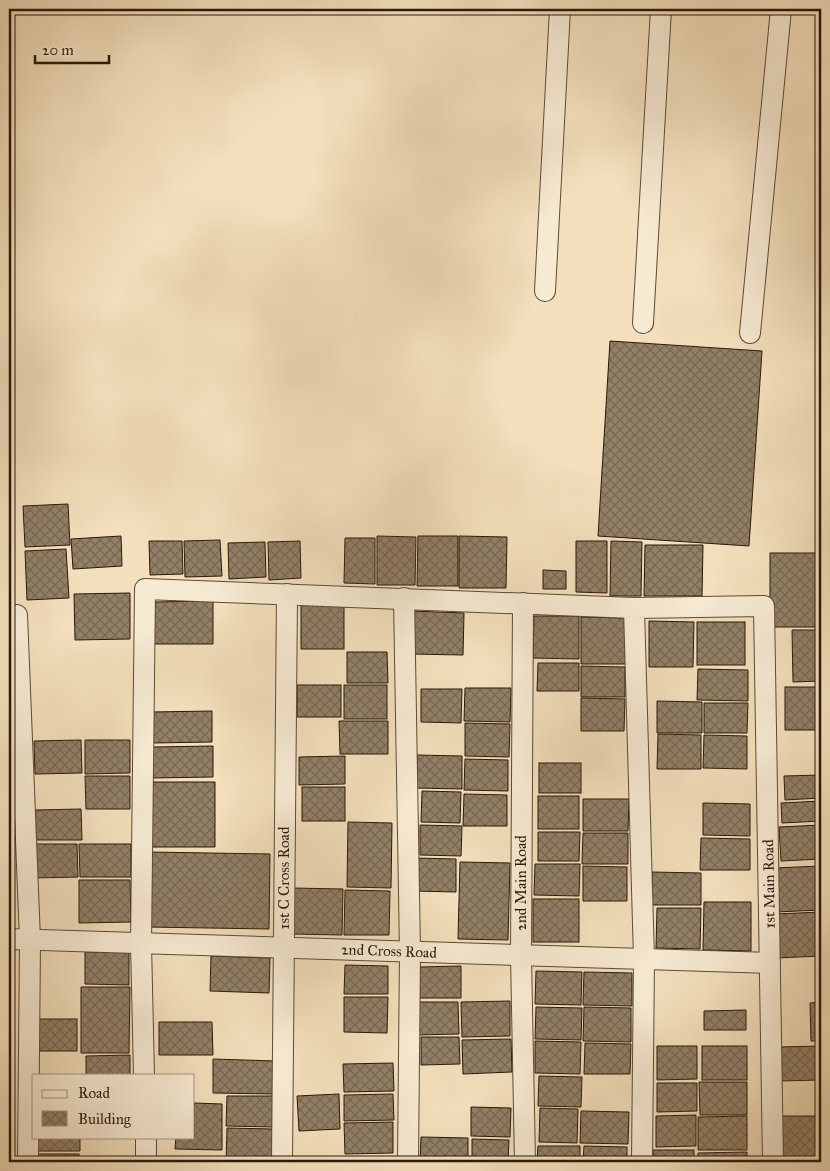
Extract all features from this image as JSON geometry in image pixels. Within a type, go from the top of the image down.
[{"type":"street","points":[[545,291],[560,9]]},
{"type":"street","points":[[644,323],[661,9]]},
{"type":"street","points":[[750,333],[781,9]]},
{"type":"street","points":[[144,1074],[141,944],[145,589],[634,608],[644,959],[642,1162]]},
{"type":"street","name":"1st C Cross Road","points":[[282,1162],[287,594]]},
{"type":"street","points":[[404,598],[410,952],[408,1162]]},
{"type":"street","name":"2nd Main Road","points":[[524,603],[521,956],[525,1162]]},
{"type":"street","name":"1st Main Road","points":[[634,608],[764,606],[773,1162]]},
{"type":"street","points":[[17,615],[30,940],[28,1162]]},
{"type":"street","name":"2nd Cross Road","points":[[9,939],[770,963]]},
{"type":"street","points":[[146,1138],[146,1162]]},
{"type":"building","points":[[610,341],[762,351],[749,546],[598,536]]},
{"type":"building","points":[[68,504],[70,545],[25,547],[23,506]]},
{"type":"building","points":[[121,536],[122,566],[73,569],[71,539]]},
{"type":"building","points":[[377,536],[416,537],[415,585],[377,585]]},
{"type":"building","points":[[418,536],[458,536],[458,586],[417,586]]},
{"type":"building","points":[[459,536],[507,537],[506,588],[459,588]]},
{"type":"building","points":[[345,538],[375,538],[375,584],[344,583]]},
{"type":"building","points":[[220,540],[222,576],[185,577],[184,541]]},
{"type":"building","points":[[149,541],[182,541],[183,574],[150,575]]},
{"type":"building","points":[[300,541],[301,578],[269,580],[268,542]]},
{"type":"building","points":[[576,541],[607,541],[607,593],[576,592]]},
{"type":"building","points":[[611,541],[642,542],[641,596],[610,596]]},
{"type":"building","points":[[265,542],[266,577],[229,579],[228,543]]},
{"type":"building","points":[[645,545],[703,545],[702,596],[644,596]]},
{"type":"building","points":[[66,549],[69,598],[27,600],[25,551]]},
{"type":"building","points":[[770,553],[821,553],[821,627],[770,627]]},
{"type":"building","points":[[543,570],[566,571],[566,589],[543,589]]},
{"type":"building","points":[[130,593],[130,639],[75,640],[74,594]]},
{"type":"building","points":[[213,601],[213,644],[154,644],[154,602]]},
{"type":"building","points":[[301,605],[344,605],[344,649],[301,649]]},
{"type":"building","points":[[411,611],[464,613],[463,655],[410,654]]},
{"type":"building","points":[[534,616],[579,616],[579,659],[533,658]]},
{"type":"building","points":[[581,617],[626,618],[626,664],[581,664]]},
{"type":"building","points":[[649,621],[694,622],[693,667],[649,667]]},
{"type":"building","points":[[697,622],[745,622],[745,665],[697,665]]},
{"type":"building","points":[[792,630],[821,630],[821,681],[793,682]]},
{"type":"building","points":[[347,652],[387,652],[388,683],[347,683]]},
{"type":"building","points":[[538,663],[579,663],[579,691],[537,691]]},
{"type":"building","points":[[581,666],[625,667],[625,697],[581,697]]},
{"type":"building","points":[[698,669],[748,670],[748,701],[697,700]]},
{"type":"building","points":[[297,685],[341,685],[341,717],[297,717]]},
{"type":"building","points":[[344,685],[387,685],[387,719],[344,719]]},
{"type":"building","points":[[785,687],[821,687],[821,730],[785,730]]},
{"type":"building","points":[[465,688],[511,688],[510,722],[464,721]]},
{"type":"building","points":[[421,689],[462,689],[461,723],[421,722]]},
{"type":"building","points":[[581,698],[625,699],[624,731],[581,731]]},
{"type":"building","points":[[657,701],[702,702],[702,733],[657,733]]},
{"type":"building","points":[[704,703],[748,703],[747,733],[704,733]]},
{"type":"building","points":[[212,711],[212,742],[152,743],[152,712]]},
{"type":"building","points":[[339,721],[388,721],[388,754],[340,754]]},
{"type":"building","points":[[465,723],[510,724],[509,757],[465,756]]},
{"type":"building","points":[[658,734],[701,735],[701,769],[657,769]]},
{"type":"building","points":[[704,735],[747,736],[747,769],[703,768]]},
{"type":"building","points":[[81,740],[82,773],[35,774],[34,741]]},
{"type":"building","points":[[85,740],[130,740],[130,773],[85,774]]},
{"type":"building","points":[[213,746],[213,777],[152,778],[152,747]]},
{"type":"building","points":[[417,755],[462,756],[462,789],[416,788]]},
{"type":"building","points":[[345,756],[345,784],[299,785],[299,757]]},
{"type":"building","points":[[465,759],[508,760],[508,791],[464,790]]},
{"type":"building","points":[[539,763],[581,763],[581,793],[539,793]]},
{"type":"building","points":[[821,775],[821,798],[785,800],[784,776]]},
{"type":"building","points":[[85,776],[130,776],[130,809],[86,809]]},
{"type":"building","points":[[10,782],[10,815],[9,815]]},
{"type":"building","points":[[150,782],[215,782],[215,847],[151,847]]},
{"type":"building","points":[[302,787],[345,787],[345,821],[302,821]]},
{"type":"building","points":[[422,791],[461,792],[460,823],[421,822]]},
{"type":"building","points":[[464,794],[507,795],[507,826],[463,826]]},
{"type":"building","points":[[538,796],[579,796],[579,829],[538,829]]},
{"type":"building","points":[[583,799],[629,799],[628,831],[583,831]]},
{"type":"building","points":[[821,801],[821,821],[782,823],[781,803]]},
{"type":"building","points":[[703,803],[750,804],[750,836],[703,835]]},
{"type":"building","points":[[81,809],[82,840],[34,840],[34,810]]},
{"type":"building","points":[[9,818],[13,818],[13,850],[9,850]]},
{"type":"building","points":[[348,822],[392,823],[391,888],[347,887]]},
{"type":"building","points":[[420,825],[462,826],[461,856],[420,855]]},
{"type":"building","points":[[821,825],[821,859],[781,861],[779,827]]},
{"type":"building","points":[[538,832],[580,832],[579,861],[538,861]]},
{"type":"building","points":[[583,833],[628,833],[628,864],[582,864]]},
{"type":"building","points":[[701,838],[750,839],[750,870],[700,870]]},
{"type":"building","points":[[33,844],[77,844],[78,877],[33,878]]},
{"type":"building","points":[[79,844],[131,844],[131,877],[80,877]]},
{"type":"building","points":[[149,852],[270,854],[269,929],[147,927]]},
{"type":"building","points":[[415,858],[456,859],[456,892],[414,891]]},
{"type":"building","points":[[460,862],[510,863],[508,940],[458,939]]},
{"type":"building","points":[[535,864],[580,864],[579,896],[534,895]]},
{"type":"building","points":[[583,866],[627,867],[627,901],[583,901]]},
{"type":"building","points":[[821,866],[821,910],[776,912],[774,868]]},
{"type":"building","points":[[652,872],[701,873],[701,905],[652,905]]},
{"type":"building","points":[[79,880],[130,880],[131,922],[79,923]]},
{"type":"building","points":[[9,887],[12,887],[12,918],[9,918]]},
{"type":"building","points":[[293,888],[343,889],[342,935],[293,934]]},
{"type":"building","points":[[345,890],[390,891],[389,935],[344,935]]},
{"type":"building","points":[[533,899],[579,899],[579,942],[533,942]]},
{"type":"building","points":[[704,902],[751,902],[751,951],[703,950]]},
{"type":"building","points":[[657,908],[701,908],[700,949],[656,948]]},
{"type":"building","points":[[821,912],[821,956],[777,958],[775,914]]},
{"type":"building","points":[[85,952],[129,952],[129,985],[85,984]]},
{"type":"building","points":[[211,956],[270,958],[269,993],[210,991]]},
{"type":"building","points":[[345,965],[388,966],[388,994],[344,994]]},
{"type":"building","points":[[461,966],[461,998],[420,998],[419,967]]},
{"type":"building","points":[[536,971],[582,972],[581,1005],[535,1004]]},
{"type":"building","points":[[584,972],[632,973],[632,1006],[583,1005]]},
{"type":"building","points":[[81,987],[130,987],[129,1053],[81,1053]]},
{"type":"building","points":[[344,997],[388,997],[387,1033],[344,1032]]},
{"type":"building","points":[[510,1001],[510,1036],[462,1037],[461,1002]]},
{"type":"building","points":[[417,1002],[458,1002],[459,1034],[418,1035]]},
{"type":"building","points":[[821,1002],[821,1041],[811,1041],[810,1003]]},
{"type":"building","points":[[536,1007],[582,1008],[581,1040],[535,1039]]},
{"type":"building","points":[[584,1007],[631,1008],[631,1042],[583,1041]]},
{"type":"building","points":[[746,1010],[746,1030],[704,1030],[704,1011]]},
{"type":"building","points":[[31,1019],[77,1019],[77,1051],[31,1051]]},
{"type":"building","points":[[159,1022],[212,1022],[213,1055],[159,1055]]},
{"type":"building","points":[[421,1037],[459,1037],[460,1064],[421,1065]]},
{"type":"building","points":[[511,1039],[512,1072],[463,1074],[462,1040]]},
{"type":"building","points":[[535,1041],[581,1042],[580,1074],[535,1073]]},
{"type":"building","points":[[585,1043],[631,1044],[630,1074],[584,1074]]},
{"type":"building","points":[[657,1046],[697,1046],[697,1079],[657,1080]]},
{"type":"building","points":[[702,1046],[747,1046],[747,1080],[702,1080]]},
{"type":"building","points":[[821,1046],[821,1080],[779,1081],[779,1047]]},
{"type":"building","points":[[130,1055],[130,1074],[86,1074],[86,1056]]},
{"type":"building","points":[[213,1059],[275,1061],[274,1094],[213,1093]]},
{"type":"building","points":[[393,1063],[394,1091],[344,1092],[343,1064]]},
{"type":"building","points":[[539,1076],[582,1077],[581,1107],[538,1106]]},
{"type":"building","points":[[699,1082],[747,1082],[747,1115],[700,1115]]},
{"type":"building","points":[[657,1083],[697,1083],[697,1111],[657,1112]]},
{"type":"building","points":[[339,1094],[340,1129],[299,1131],[297,1096]]},
{"type":"building","points":[[393,1094],[394,1120],[344,1121],[344,1095]]},
{"type":"building","points":[[227,1096],[274,1096],[274,1127],[226,1126]]},
{"type":"building","points":[[195,1103],[222,1104],[222,1150],[175,1149],[176,1138],[195,1138]]},
{"type":"building","points":[[471,1107],[511,1108],[510,1137],[471,1136]]},
{"type":"building","points":[[540,1108],[578,1109],[577,1143],[539,1142]]},
{"type":"building","points":[[581,1111],[629,1112],[628,1144],[580,1143]]},
{"type":"building","points":[[696,1115],[696,1146],[656,1147],[656,1116]]},
{"type":"building","points":[[747,1116],[747,1150],[698,1150],[698,1117]]},
{"type":"building","points":[[777,1116],[821,1116],[821,1159],[778,1159]]},
{"type":"building","points":[[393,1122],[393,1153],[345,1154],[344,1123]]},
{"type":"building","points":[[227,1128],[273,1129],[273,1162],[226,1162]]},
{"type":"building","points":[[421,1137],[468,1138],[468,1162],[420,1162]]},
{"type":"building","points":[[34,1138],[80,1138],[80,1151],[32,1151]]},
{"type":"building","points":[[472,1139],[509,1140],[508,1162],[472,1162]]},
{"type":"building","points":[[538,1146],[580,1146],[580,1162],[537,1162]]},
{"type":"building","points":[[584,1146],[627,1147],[627,1162],[583,1162]]},
{"type":"building","points":[[653,1150],[694,1150],[694,1162],[653,1162]]},
{"type":"building","points":[[747,1152],[747,1162],[698,1162],[698,1153]]},
{"type":"building","points":[[32,1154],[79,1154],[79,1162],[32,1162]]}]
